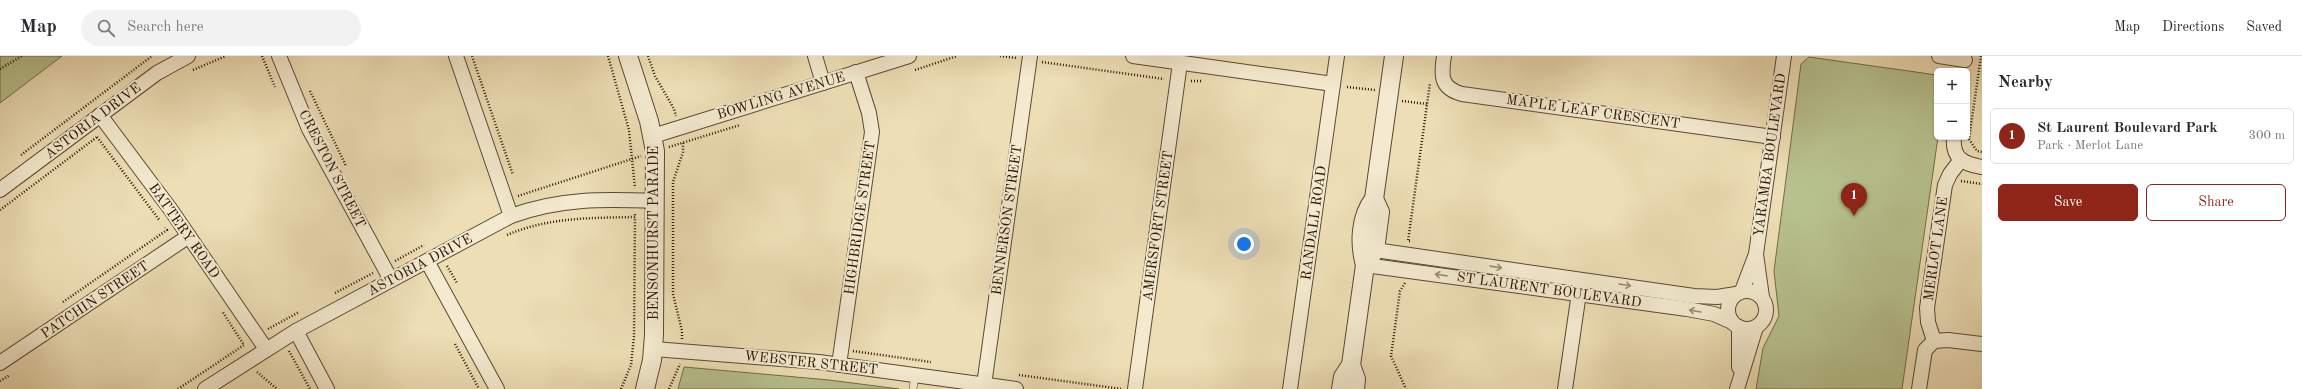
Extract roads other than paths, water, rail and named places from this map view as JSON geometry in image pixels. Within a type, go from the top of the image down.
[{"type":"street","name":"ASTORIA DRIVE","points":[[0,190],[157,73],[188,56]]},
{"type":"street","name":"CRESTON STREET","points":[[278,56],[308,129],[391,280]]},
{"type":"street","points":[[456,56],[464,72],[506,202],[512,216]]},
{"type":"street","name":"BENSONHURST PARADE","points":[[628,56],[654,143],[654,349],[645,389]]},
{"type":"street","points":[[814,56],[823,83]]},
{"type":"street","name":"BOWLING AVENUE","points":[[654,143],[823,83],[909,56]]},
{"type":"street","name":"BENNERSON STREET","points":[[984,385],[1030,56]]},
{"type":"street","points":[[1134,56],[1333,84]]},
{"type":"street","name":"RANDALL ROAD","points":[[1290,389],[1337,56]]},
{"type":"street","points":[[1341,389],[1343,377],[1351,365],[1367,254],[1366,210],[1374,199],[1394,56]]},
{"type":"street","name":"MAPLE LEAF CRESCENT","points":[[1444,56],[1442,72],[1446,85],[1452,91],[1462,94],[1772,137]]},
{"type":"street","name":"YARAMBA BOULEVARD","points":[[1762,297],[1756,254],[1784,56]]},
{"type":"street","points":[[1939,56],[1964,62]]},
{"type":"street","name":"AMERSFORT STREET","points":[[1135,389],[1180,62]]},
{"type":"street","name":"HIGHBRIDGE STREET","points":[[840,365],[872,132],[869,113],[856,72]]},
{"type":"street","name":"BATTERY ROAD","points":[[100,115],[189,236],[266,349]]},
{"type":"street","points":[[1954,140],[1954,150],[1960,161],[1982,168]]},
{"type":"street","name":"MERLOT LANE","points":[[1934,341],[1928,322],[1927,308],[1947,180],[1960,161]]},
{"type":"street","name":"ASTORIA DRIVE","points":[[205,389],[296,331],[512,216],[540,206],[571,201],[655,201]]},
{"type":"street","name":"PATCHIN STREET","points":[[0,363],[189,236]]},
{"type":"street","name":"ST LAURENT BOULEVARD","points":[[1367,254],[1417,256],[1581,278],[1706,297],[1739,293]]},
{"type":"street","name":"ST LAURENT BOULEVARD","points":[[1367,254],[1414,271],[1705,312],[1735,325]]},
{"type":"street","name":"YARAMBA BOULEVARD","points":[[1739,293],[1756,254]]},
{"type":"street","points":[[427,261],[497,389]]},
{"type":"street","points":[[1565,389],[1581,278]]},
{"type":"street","points":[[1735,325],[1750,329],[1756,327],[1764,319],[1766,313],[1765,302],[1762,297],[1752,291],[1739,293],[1728,304],[1728,310],[1735,325],[1738,383]]},
{"type":"street","points":[[1738,383],[1756,327]]},
{"type":"street","points":[[296,331],[327,389]]},
{"type":"street","points":[[1919,389],[1925,350],[1934,341],[1948,340],[1982,344]]},
{"type":"street","name":"WEBSTER STREET","points":[[654,349],[840,365],[1016,389]]},
{"type":"street","points":[[1351,365],[1356,379],[1355,389]]},
{"type":"lane","points":[[913,389],[915,375]]},
{"type":"place","name":"St Laurent Boulevard Park","points":[[1854,216]]}]
